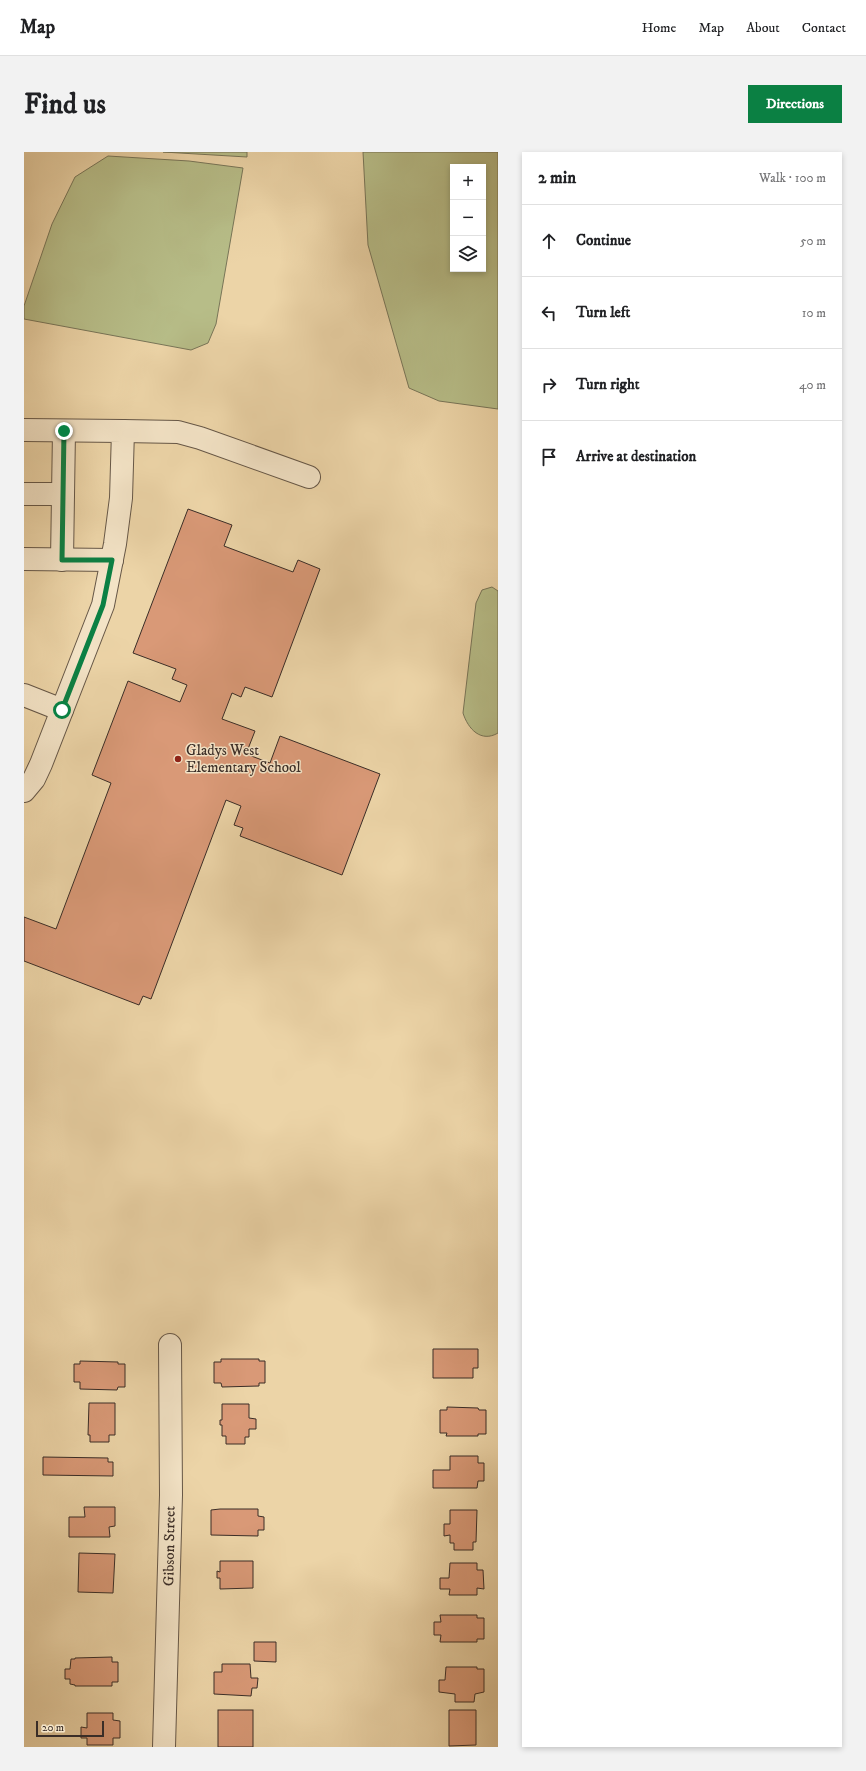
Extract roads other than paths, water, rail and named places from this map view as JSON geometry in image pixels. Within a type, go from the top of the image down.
[{"type":"street","points":[[24,430],[178,432],[200,438],[309,478]]},
{"type":"street","points":[[62,560],[64,431]]},
{"type":"street","points":[[24,791],[34,778],[41,764],[103,605],[112,560],[121,498],[123,431]]},
{"type":"street","points":[[24,494],[63,494]]},
{"type":"street","points":[[24,559],[112,560]]},
{"type":"street","points":[[24,695],[62,710]]},
{"type":"street","name":"Gibson Street","points":[[164,1747],[170,1495],[170,1345]]},
{"type":"place","name":"Gladys West Elementary School","points":[[178,759]]}]
